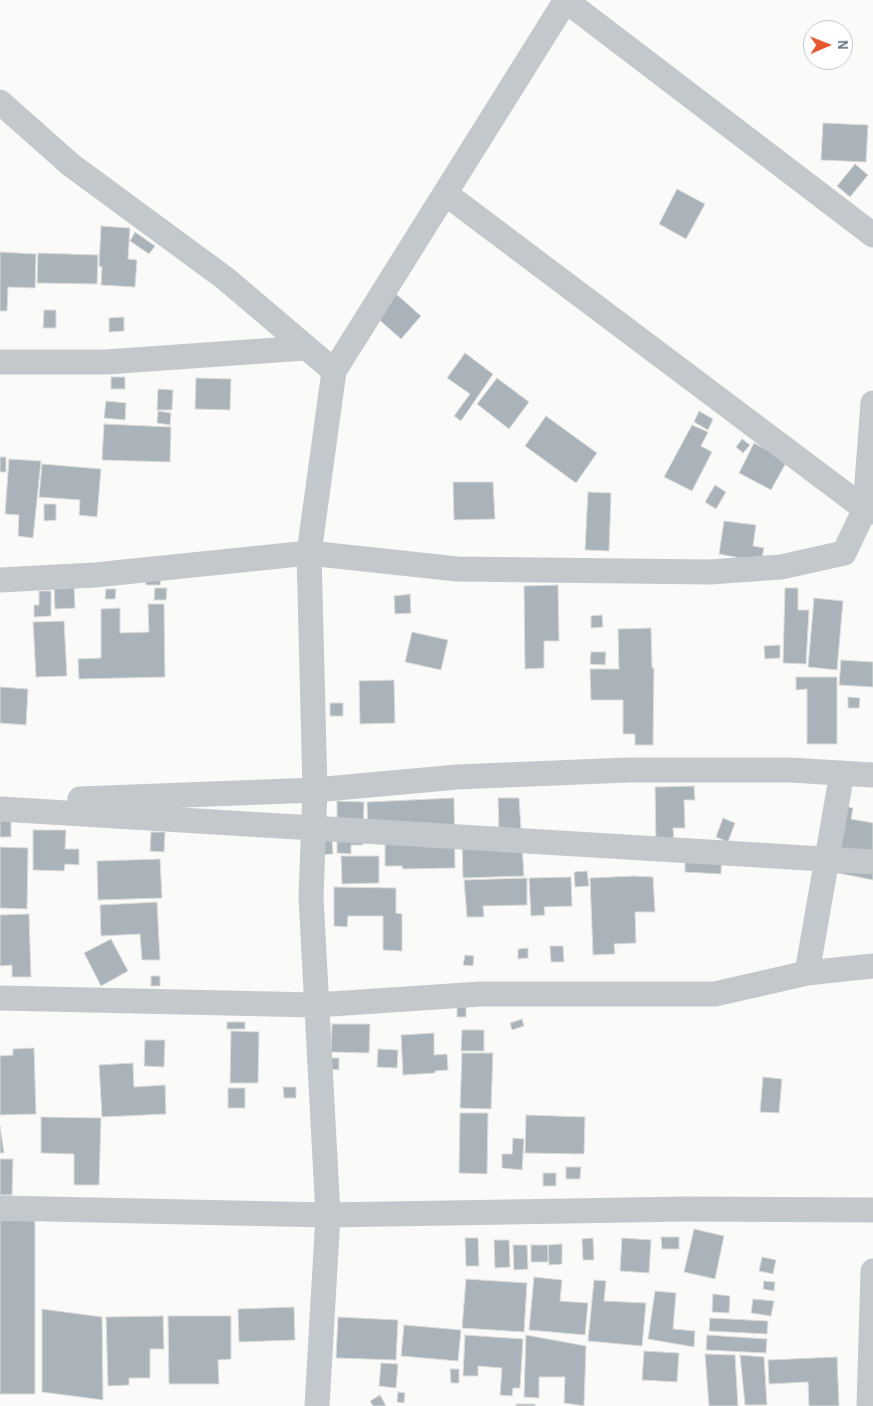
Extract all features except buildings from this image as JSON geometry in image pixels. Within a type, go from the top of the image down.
[{"type":"street","points":[[317,1406],[328,1215],[311,898],[315,790],[309,553],[334,371],[446,194],[565,0],[873,235]]},
{"type":"street","points":[[0,102],[71,165],[226,279],[334,371]]},
{"type":"street","points":[[446,194],[869,510]]},
{"type":"street","points":[[0,362],[106,362],[305,348]]},
{"type":"street","points":[[0,580],[95,575],[309,553],[457,569],[710,572],[781,567],[844,553],[869,510],[873,402]]},
{"type":"street","points":[[0,801],[315,790],[457,777],[628,770],[790,770],[873,775]]},
{"type":"street","points":[[807,973],[842,773]]},
{"type":"street","points":[[0,809],[873,862]]},
{"type":"street","points":[[0,998],[316,1005],[481,994],[715,994],[807,973],[873,966]]},
{"type":"street","points":[[0,1208],[328,1215],[687,1209],[873,1210]]},
{"type":"street","points":[[869,1406],[873,1271]]}]
